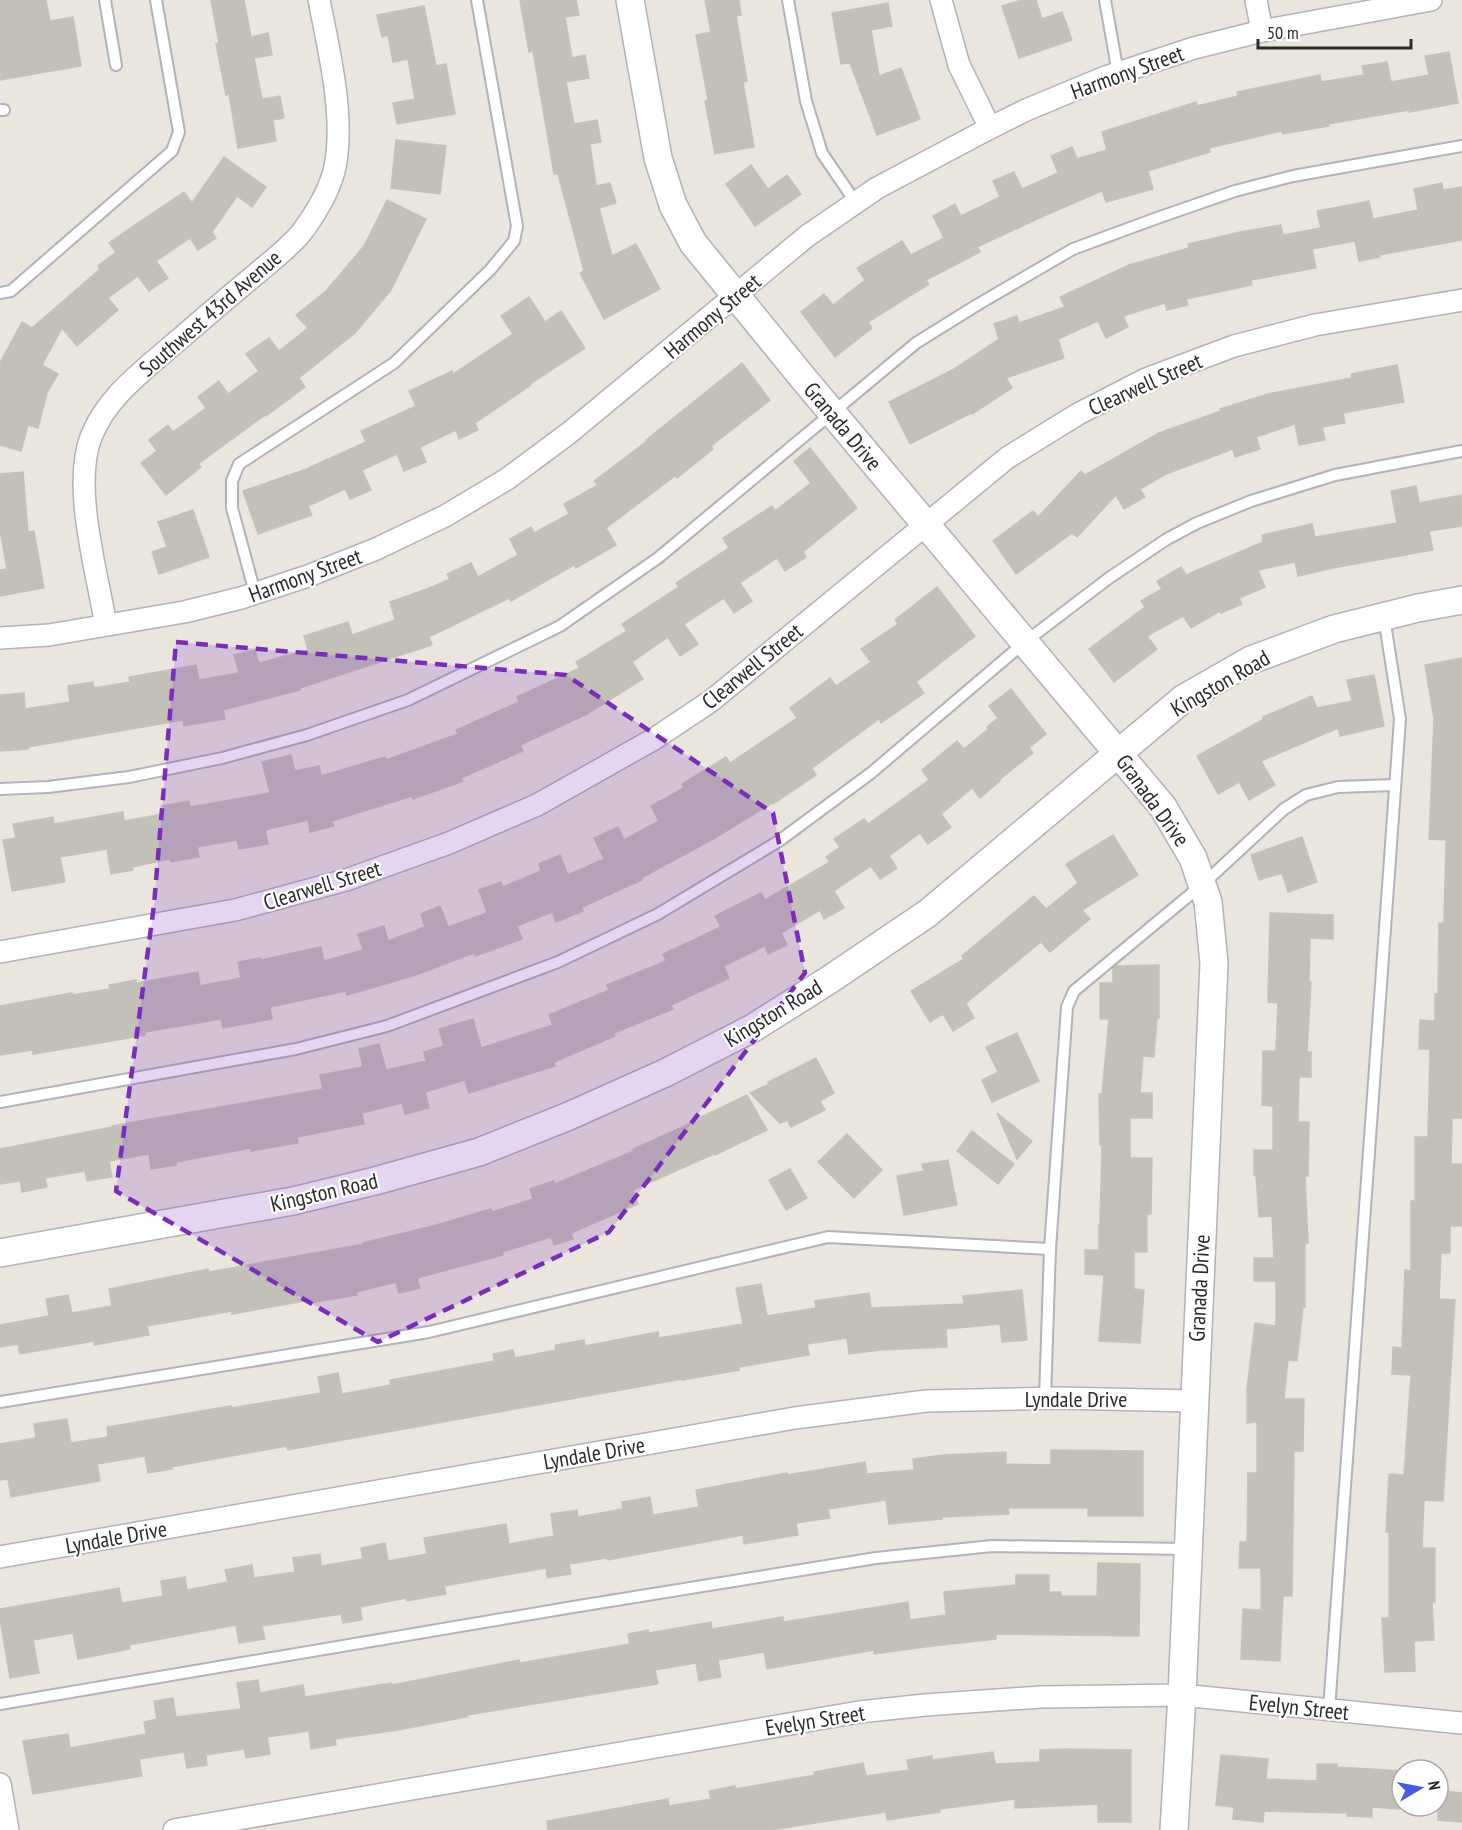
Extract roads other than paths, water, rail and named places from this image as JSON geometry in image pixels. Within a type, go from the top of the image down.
[{"type":"street","name":"Southwest 43rd Avenue","points":[[106,626],[87,522],[83,474],[91,438],[106,409],[131,381],[301,233],[323,198],[335,167],[338,131],[336,88],[319,0]]},
{"type":"street","name":"Granada Drive","points":[[630,0],[658,158],[673,205],[693,243],[832,414],[1163,807],[1193,858],[1203,884],[1208,902],[1214,963],[1174,1830]]},
{"type":"street","points":[[941,0],[959,65],[990,128]]},
{"type":"street","points":[[1256,0],[1262,31]]},
{"type":"street","name":"Harmony Street","points":[[0,638],[49,635],[183,612],[308,576],[376,549],[445,516],[507,479],[569,433],[807,236],[877,188],[990,128],[1026,110],[1118,73],[1194,48],[1262,31],[1419,1]]},
{"type":"street","name":"Clearwell Street","points":[[0,952],[235,910],[346,880],[449,843],[537,806],[654,739],[711,701],[1007,458],[1078,414],[1146,379],[1234,346],[1315,325],[1462,300]]},
{"type":"street","name":"Kingston Road","points":[[0,1253],[293,1201],[375,1181],[479,1152],[655,1078],[753,1028],[928,913],[1183,699],[1251,660],[1334,629],[1462,600]]},
{"type":"street","name":"Lyndale Drive","points":[[0,1557],[795,1418],[926,1401],[1045,1398],[1194,1401]]},
{"type":"street","name":"Evelyn Street","points":[[174,1830],[859,1712],[925,1705],[1041,1697],[1182,1695],[1462,1723]]},
{"type":"street","points":[[0,1784],[8,1830]]},
{"type":"lane","points":[[105,0],[116,65]]},
{"type":"lane","points":[[0,293],[11,291],[172,151],[179,132],[156,0]]},
{"type":"lane","points":[[255,593],[232,508],[232,481],[239,464],[394,363],[490,270],[514,241],[517,225],[477,0]]},
{"type":"lane","points":[[788,0],[806,101],[822,153],[856,203]]},
{"type":"lane","points":[[1105,0],[1118,73]]},
{"type":"lane","points":[[0,789],[48,787],[129,777],[222,758],[308,735],[408,700],[560,626],[658,558],[916,343],[1073,249],[1235,191],[1293,176],[1462,146]]},
{"type":"lane","points":[[0,1102],[296,1049],[387,1026],[558,962],[658,914],[779,841],[871,773],[1025,642],[1109,578],[1167,538],[1251,501],[1335,475],[1462,451]]},
{"type":"lane","points":[[1329,1710],[1400,719],[1384,617]]},
{"type":"lane","points":[[1045,1398],[1050,1249],[1067,1008],[1074,990],[1203,884],[1284,809],[1306,795],[1338,787],[1395,785]]},
{"type":"lane","points":[[0,1402],[429,1332],[828,1237],[1050,1249]]},
{"type":"lane","points":[[0,1704],[876,1558],[992,1546],[1188,1549]]}]
